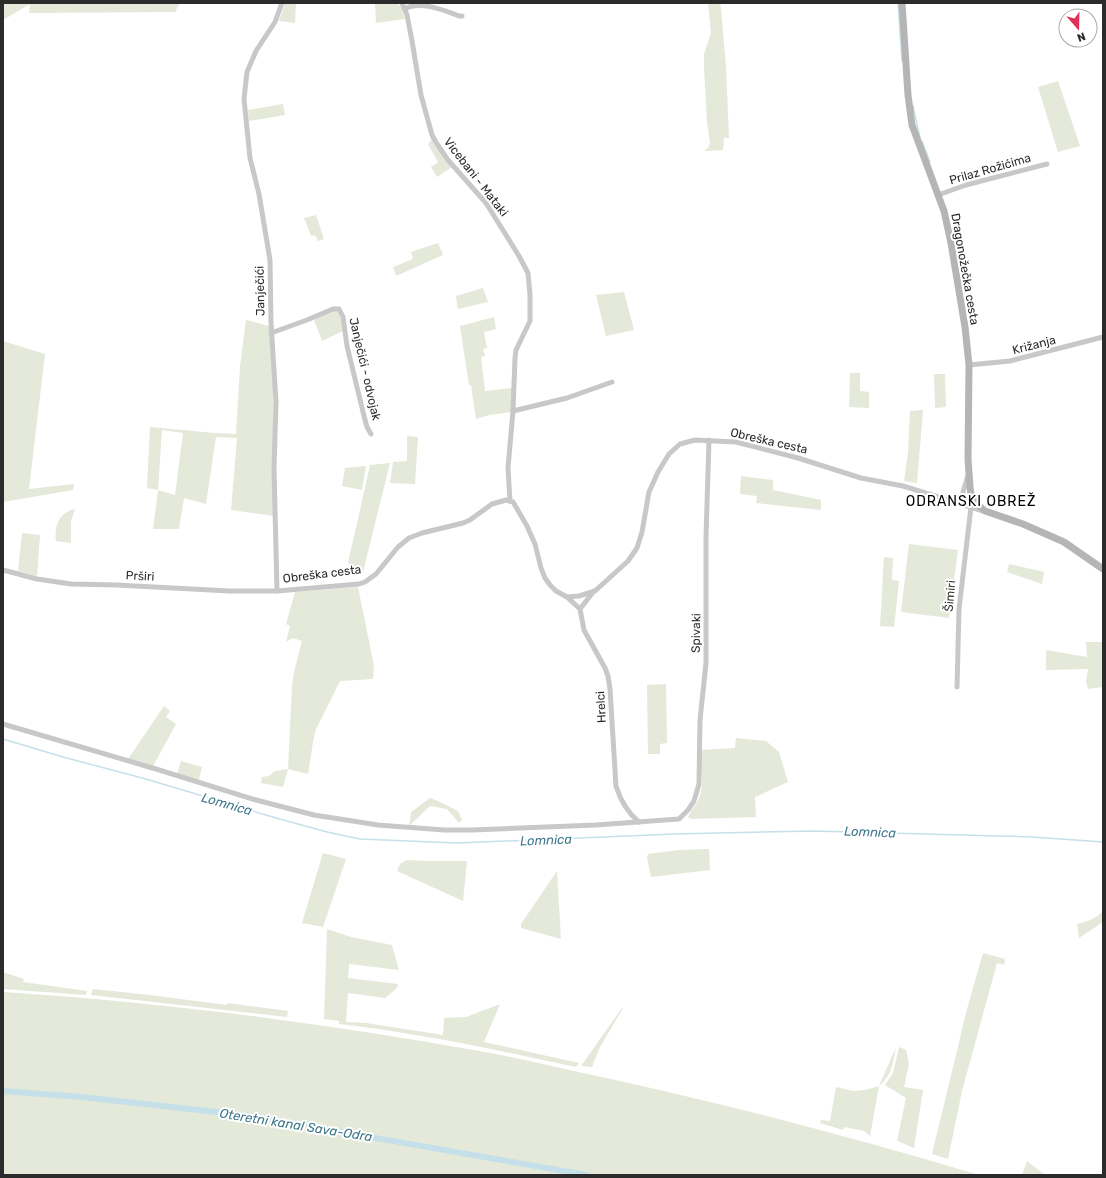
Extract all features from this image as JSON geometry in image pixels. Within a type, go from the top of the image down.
[{"type":"main road","name":"Dragonožečka cesta","points":[[902,3],[908,95],[912,125],[938,195],[951,243],[965,327],[969,365],[968,474],[970,487],[973,497],[980,507],[989,513]]},
{"type":"main road","name":"Obreška cesta","points":[[989,513],[1023,524],[1064,542],[1103,569]]},
{"type":"street","name":"Janječići","points":[[277,591],[274,468],[276,395],[271,333],[270,260],[259,194],[250,158],[244,99],[247,72],[256,51],[275,22],[282,3]]},
{"type":"street","name":"Vicebani - Mataki","points":[[402,3],[405,9],[412,41],[421,95],[432,135],[448,160],[486,203],[528,273],[530,296],[529,324],[515,353],[513,411],[508,468],[510,501]]},
{"type":"street","points":[[405,9],[412,4],[418,3],[437,6],[462,16]]},
{"type":"street","name":"Prilaz Rožićima","points":[[938,195],[966,185],[1047,164]]},
{"type":"street","name":"Janječići - odvojak","points":[[271,333],[333,309],[339,309],[343,316],[347,346],[367,428],[372,434]]},
{"type":"street","name":"Križanja","points":[[969,365],[1010,361],[1103,337]]},
{"type":"street","points":[[513,411],[567,398],[612,382]]},
{"type":"street","name":"Obreška cesta","points":[[567,597],[579,596],[595,591],[628,561],[637,548],[642,532],[649,492],[658,472],[668,454],[674,448],[688,441],[709,440],[736,442],[813,462],[861,478],[904,486],[989,513]]},
{"type":"street","name":"Spivaki","points":[[639,822],[678,819],[688,810],[694,801],[697,792],[699,780],[700,720],[706,663],[706,537],[709,440]]},
{"type":"street","points":[[960,504],[968,474]]},
{"type":"street","name":"Obreška cesta","points":[[277,591],[359,584],[365,582],[376,574],[398,547],[409,538],[422,533],[464,523],[475,517],[492,504],[503,500],[510,501]]},
{"type":"street","points":[[510,501],[516,507],[529,530],[545,578],[556,591],[567,597],[580,609],[595,591]]},
{"type":"street","name":"Šimiri","points":[[957,687],[959,609],[971,507]]},
{"type":"street","name":"Prširi","points":[[3,570],[41,580],[71,584],[117,585],[229,592],[277,591]]},
{"type":"street","name":"Hrelci","points":[[580,609],[584,630],[605,668],[610,683],[616,786],[620,798],[634,818],[639,822]]},
{"type":"street","points":[[3,724],[256,800],[314,815],[349,821],[378,825],[444,830],[596,825],[639,822]]},
{"type":"green space","points":[[3,3],[180,3],[175,12],[29,13],[30,4],[3,20]]},
{"type":"green space","points":[[285,3],[296,3],[295,23],[279,21]]},
{"type":"green space","points":[[375,3],[397,3],[401,7],[405,19],[376,23]]},
{"type":"green space","points":[[708,3],[720,3],[721,9],[726,66],[729,138],[724,138],[723,150],[704,151],[708,148],[710,143],[707,122],[704,69],[704,54],[711,33]]},
{"type":"green space","points":[[1058,81],[1080,146],[1058,152],[1038,87]]},
{"type":"green space","points":[[283,104],[285,115],[249,121],[248,110]]},
{"type":"green space","points":[[432,139],[435,146],[452,167],[437,177],[431,167],[438,162],[428,144]]},
{"type":"green space","points":[[316,215],[324,239],[318,241],[315,235],[311,236],[304,218]]},
{"type":"green space","points":[[438,243],[443,255],[396,276],[393,267],[413,259],[411,252]]},
{"type":"green space","points":[[483,288],[488,302],[458,309],[456,296]]},
{"type":"green space","points":[[624,292],[634,330],[606,336],[596,295]]},
{"type":"green space","points":[[334,310],[337,311],[340,316],[343,331],[322,341],[314,320]]},
{"type":"green space","points":[[494,317],[496,329],[484,332],[487,348],[483,349],[485,356],[481,357],[485,391],[512,388],[511,412],[489,415],[476,419],[460,326]]},
{"type":"green space","points":[[246,320],[269,326],[273,380],[274,516],[231,510],[237,438],[216,437],[206,504],[184,498],[179,529],[153,529],[158,490],[147,488],[150,427],[236,434],[240,366]],"holes":[[[162,430],[183,433],[175,495],[158,490]]]},
{"type":"green space","points":[[3,341],[45,354],[29,489],[74,484],[73,490],[3,502]]},
{"type":"green space","points":[[850,373],[860,373],[860,391],[869,392],[869,408],[849,407]]},
{"type":"green space","points":[[934,374],[945,374],[946,407],[935,408]]},
{"type":"green space","points":[[923,410],[917,483],[904,481],[908,452],[910,411]]},
{"type":"green space","points":[[407,436],[418,437],[415,484],[390,483],[393,462],[407,461]]},
{"type":"green space","points":[[390,463],[363,572],[348,563],[370,465]]},
{"type":"green space","points":[[366,466],[362,490],[342,486],[345,468]]},
{"type":"green space","points":[[741,476],[773,480],[773,490],[821,500],[821,510],[756,503],[757,496],[740,494]]},
{"type":"green space","points":[[75,509],[71,522],[71,543],[56,541],[56,530],[59,520],[65,513]]},
{"type":"green space","points":[[22,533],[40,535],[37,576],[18,571]]},
{"type":"green space","points":[[909,544],[958,550],[949,618],[901,612]]},
{"type":"green space","points":[[884,557],[893,558],[892,580],[899,581],[894,627],[880,626]]},
{"type":"green space","points":[[1009,564],[1044,572],[1042,584],[1007,572]]},
{"type":"green space","points":[[358,587],[374,666],[373,679],[340,681],[316,729],[308,774],[288,769],[292,686],[302,641],[293,638],[286,642],[290,626],[286,624],[295,592]]},
{"type":"green space","points":[[1086,642],[1103,642],[1103,687],[1088,689],[1086,681],[1088,669],[1046,670],[1046,650],[1087,657]]},
{"type":"green space","points":[[666,684],[667,743],[660,744],[660,754],[648,754],[647,685]]},
{"type":"green space","points":[[164,706],[170,711],[166,717],[176,724],[153,766],[128,759]]},
{"type":"green space","points":[[736,738],[766,741],[779,752],[788,782],[755,797],[756,817],[691,819],[688,817],[698,801],[701,789],[702,776],[700,750],[735,748]]},
{"type":"green space","points":[[181,761],[202,767],[199,780],[177,774]]},
{"type":"green space","points":[[288,769],[283,787],[261,783],[262,777],[269,776],[275,771]]},
{"type":"green space","points":[[430,798],[458,811],[462,820],[459,823],[447,809],[430,806],[409,826],[411,812]]},
{"type":"green space","points":[[709,849],[710,870],[651,877],[647,858],[648,854],[679,850]]},
{"type":"green space","points":[[323,853],[346,859],[323,927],[302,923]]},
{"type":"green space","points":[[407,860],[467,861],[463,901],[397,871],[400,864]]},
{"type":"green space","points":[[557,871],[561,939],[521,928],[521,924]]},
{"type":"green space","points":[[1103,911],[1103,922],[1079,938],[1077,924],[1091,920]]},
{"type":"green space","points":[[327,929],[351,937],[392,945],[399,970],[349,964],[348,978],[398,984],[397,988],[385,998],[348,993],[346,1022],[366,1023],[443,1035],[444,1018],[466,1017],[500,1004],[484,1042],[579,1063],[576,1067],[428,1037],[339,1024],[339,1021],[324,1019]]},
{"type":"green space","points":[[983,953],[1005,959],[1004,965],[997,963],[962,1091],[948,1159],[932,1154],[967,1009]]},
{"type":"green space","points":[[3,972],[24,979],[23,982],[87,991],[86,995],[3,989]]},
{"type":"green space","points":[[93,989],[288,1011],[287,1017],[91,995]]},
{"type":"green space","points":[[3,992],[63,996],[242,1015],[361,1031],[494,1054],[645,1087],[741,1110],[837,1134],[979,1175],[3,1175]]},
{"type":"green space","points":[[622,1008],[600,1047],[592,1067],[581,1066]]},
{"type":"green space","points":[[896,1047],[893,1063],[887,1078],[879,1086]]},
{"type":"green space","points":[[899,1047],[906,1050],[909,1064],[904,1087],[923,1090],[914,1148],[897,1141],[906,1098],[885,1085],[893,1073]]},
{"type":"green space","points":[[879,1086],[870,1136],[864,1131],[844,1127],[843,1130],[820,1123],[821,1120],[830,1121],[836,1087],[853,1091],[865,1090]]},
{"type":"green space","points":[[1027,1161],[1045,1175],[1022,1175]]},
{"type":"waterway","points":[[898,3],[902,61]]},
{"type":"waterway","points":[[913,106],[920,138]]},
{"type":"waterway","points":[[922,141],[930,162]]},
{"type":"waterway","name":"Lomnica","points":[[3,739],[146,779],[269,816],[327,832],[360,839],[457,843],[675,834],[814,831],[1032,837],[1103,842]]},
{"type":"waterway","name":"Oteretni kanal Sava-Odra","points":[[3,1091],[82,1097],[244,1115],[587,1175]]},
{"type":"district","name":"ODRANSKI OBREŽ","points":[[971,501]]}]
